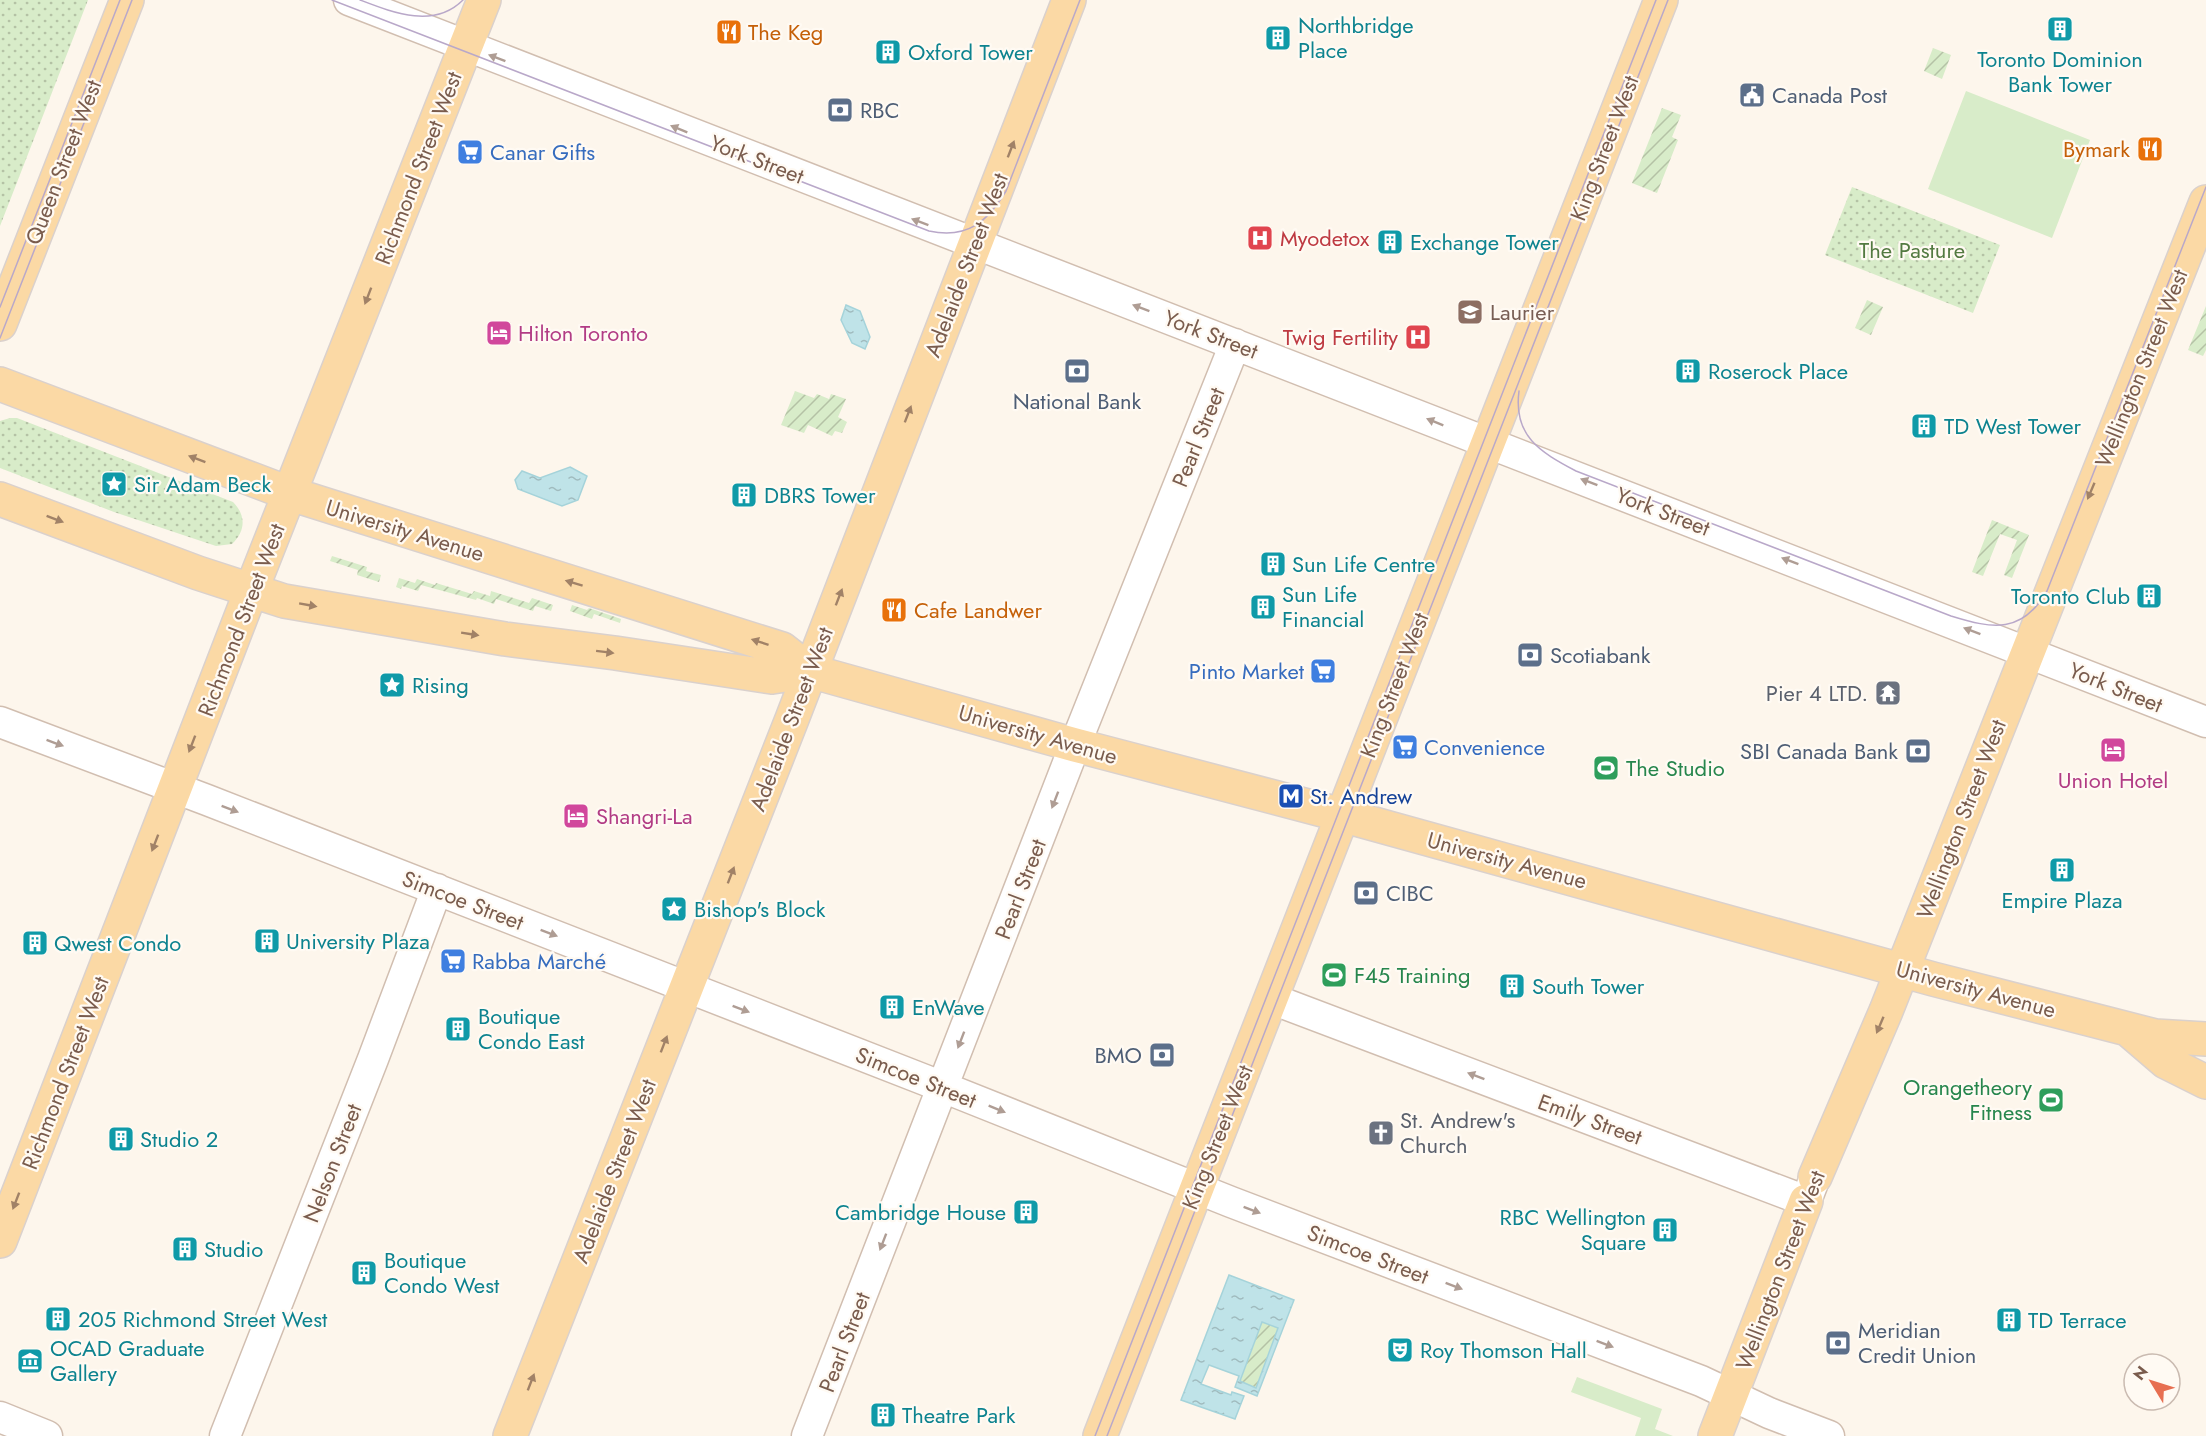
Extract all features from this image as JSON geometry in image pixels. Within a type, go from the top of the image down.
[{"type":"main road","name":"Queen Street West","points":[[0,324],[127,0]]},
{"type":"main road","name":"Richmond Street West","points":[[0,1241],[251,591],[484,0]]},
{"type":"main road","name":"Adelaide Street West","points":[[510,1436],[687,988],[1069,0]]},
{"type":"main road","name":"King Street West","points":[[1100,1436],[1661,0]]},
{"type":"main road","name":"Wellington Street West","points":[[1715,1436],[1811,1189],[1886,1011],[2206,202]]},
{"type":"main road","name":"University Avenue","points":[[0,384],[291,494],[782,649],[810,671],[1901,970],[2130,1030],[2200,1042]]},
{"type":"main road","name":"University Avenue","points":[[0,499],[198,573],[284,601],[447,630],[772,677],[810,671]]},
{"type":"main road","points":[[2130,1030],[2166,1062],[2206,1082]]},
{"type":"street","name":"York Street","points":[[349,0],[2206,722]]},
{"type":"street","name":"Pearl Street","points":[[807,1436],[1235,344]]},
{"type":"street","name":"Simcoe Street","points":[[0,723],[436,889],[1197,1189],[1626,1352],[1829,1436]]},
{"type":"street","name":"Nelson Street","points":[[225,1436],[367,1073],[436,889]]},
{"type":"street","name":"Emily Street","points":[[1272,999],[1530,1097],[1811,1189]]},
{"type":"street","points":[[0,1417],[47,1436]]},
{"type":"green space","points":[[0,0],[88,0],[0,226]]},
{"type":"green space","points":[[1933,48],[1951,55],[1942,79],[1924,71]]},
{"type":"green space","points":[[1966,91],[2090,140],[2052,238],[1928,189]]},
{"type":"green space","points":[[1662,108],[1681,115],[1672,137],[1678,140],[1657,193],[1632,183]]},
{"type":"green space","name":"The Pasture","points":[[1852,187],[2000,245],[1973,313],[1825,255]]},
{"type":"green space","points":[[1867,300],[1883,307],[1871,335],[1855,328]]},
{"type":"green space","points":[[2206,306],[2206,350],[2203,356],[2188,350]]},
{"type":"green space","points":[[795,391],[814,398],[817,394],[829,399],[831,394],[846,399],[838,417],[847,422],[842,433],[835,431],[832,436],[808,425],[804,433],[781,425]]},
{"type":"green space","points":[[17,418],[233,502],[242,518],[240,534],[232,544],[216,546],[114,512],[0,468],[0,421]]},
{"type":"green space","points":[[1992,520],[2029,535],[2012,578],[2004,575],[2017,540],[2000,534],[1983,576],[1972,572]]},
{"type":"green space","points":[[332,556],[367,567],[366,571],[381,575],[379,582],[357,575],[358,570],[330,561]]},
{"type":"green space","points":[[399,578],[415,583],[417,579],[435,585],[436,583],[472,594],[474,591],[490,596],[491,591],[529,603],[532,598],[553,605],[551,611],[535,606],[533,611],[496,599],[494,604],[421,585],[418,591],[402,586],[401,589],[396,587]]},
{"type":"green space","points":[[572,605],[621,619],[620,623],[594,614],[592,619],[570,611]]},
{"type":"green space","points":[[1262,1322],[1278,1328],[1256,1388],[1240,1382]]},
{"type":"green space","points":[[1577,1377],[1662,1409],[1655,1429],[1673,1436],[1635,1436],[1641,1418],[1571,1392]]},
{"type":"water","points":[[846,305],[860,311],[870,337],[865,349],[852,343],[841,320]]},
{"type":"water","points":[[570,467],[587,476],[578,500],[562,506],[518,489],[515,480],[522,471],[540,478]]},
{"type":"water","points":[[1229,1275],[1294,1300],[1257,1396],[1235,1387],[1239,1376],[1209,1365],[1201,1384],[1231,1395],[1232,1392],[1244,1396],[1235,1419],[1181,1400]],"holes":[[[1262,1322],[1278,1328],[1256,1388],[1240,1381]]]},
{"type":"tram line","points":[[0,307],[120,0]]},
{"type":"tram line","points":[[0,338],[132,0]]},
{"type":"tram line","points":[[332,0],[929,231],[943,233],[975,226],[984,219],[1006,191],[1080,0]]},
{"type":"tram line","points":[[360,0],[386,10],[413,16],[439,14],[452,9],[463,0]]},
{"type":"tram line","points":[[1095,1436],[1656,0]]},
{"type":"tram line","points":[[1107,1436],[1668,0]]},
{"type":"tram line","points":[[1519,391],[1520,420],[1532,441],[1551,457],[1576,471],[1951,616],[1993,625],[2017,621],[2027,615],[2047,591],[2206,187]]},
{"type":"place","name":"Toronto Dominion Bank Tower","points":[[2060,29]]},
{"type":"place","name":"The Keg","points":[[729,32]]},
{"type":"place","name":"Northbridge Place","points":[[1278,38]]},
{"type":"place","name":"Oxford Tower","points":[[888,52]]},
{"type":"place","name":"Canada Post","points":[[1752,95]]},
{"type":"place","name":"RBC","points":[[840,110]]},
{"type":"place","name":"Bymark","points":[[2150,149]]},
{"type":"place","name":"Canar Gifts","points":[[470,152]]},
{"type":"place","name":"Myodetox","points":[[1260,238]]},
{"type":"place","name":"Exchange Tower","points":[[1390,242]]},
{"type":"place","name":"Laurier","points":[[1470,312]]},
{"type":"place","name":"Hilton Toronto","points":[[499,333]]},
{"type":"place","name":"Twig Fertility","points":[[1418,337]]},
{"type":"place","name":"National Bank","points":[[1077,371]]},
{"type":"place","name":"Roserock Place","points":[[1688,371]]},
{"type":"place","name":"TD West Tower","points":[[1924,426]]},
{"type":"place","name":"Sir Adam Beck","points":[[114,484]]},
{"type":"place","name":"DBRS Tower","points":[[744,495]]},
{"type":"place","name":"Sun Life Centre","points":[[1273,564]]},
{"type":"place","name":"Toronto Club","points":[[2149,596]]},
{"type":"place","name":"Sun Life Financial","points":[[1263,607]]},
{"type":"place","name":"Cafe Landwer","points":[[894,610]]},
{"type":"place","name":"Scotiabank","points":[[1530,655]]},
{"type":"place","name":"Pinto Market","points":[[1323,671]]},
{"type":"place","name":"Rising","points":[[392,685]]},
{"type":"place","name":"Pier 4 LTD.","points":[[1888,693]]},
{"type":"place","name":"Convenience","points":[[1405,747]]},
{"type":"place","name":"Union Hotel","points":[[2113,750]]},
{"type":"place","name":"SBI Canada Bank","points":[[1918,751]]},
{"type":"place","name":"The Studio","points":[[1606,768]]},
{"type":"place","name":"St. Andrew","points":[[1291,796]]},
{"type":"place","name":"Shangri-La","points":[[576,816]]},
{"type":"place","name":"Empire Plaza","points":[[2062,870]]},
{"type":"place","name":"CIBC","points":[[1366,893]]},
{"type":"place","name":"Bishop's Block","points":[[674,909]]},
{"type":"place","name":"University Plaza","points":[[267,941]]},
{"type":"place","name":"Qwest Condo","points":[[35,943]]},
{"type":"place","name":"Rabba Marché","points":[[453,961]]},
{"type":"place","name":"F45 Training","points":[[1334,975]]},
{"type":"place","name":"South Tower","points":[[1512,986]]},
{"type":"place","name":"EnWave","points":[[892,1007]]},
{"type":"place","name":"Boutique Condo East","points":[[458,1029]]},
{"type":"place","name":"BMO","points":[[1162,1055]]},
{"type":"place","name":"Orangetheory Fitness","points":[[2051,1100]]},
{"type":"place","name":"St. Andrew's Church","points":[[1381,1133]]},
{"type":"place","name":"Studio 2","points":[[121,1139]]},
{"type":"place","name":"Cambridge House","points":[[1026,1212]]},
{"type":"place","name":"RBC Wellington Square","points":[[1665,1230]]},
{"type":"place","name":"Studio","points":[[185,1249]]},
{"type":"place","name":"Boutique Condo West","points":[[364,1273]]},
{"type":"place","name":"205 Richmond Street West","points":[[58,1319]]},
{"type":"place","name":"TD Terrace","points":[[2009,1320]]},
{"type":"place","name":"Meridian Credit Union","points":[[1838,1343]]},
{"type":"place","name":"Roy Thomson Hall","points":[[1400,1350]]},
{"type":"place","name":"OCAD Graduate Gallery","points":[[30,1361]]},
{"type":"place","name":"Theatre Park","points":[[883,1415]]}]
